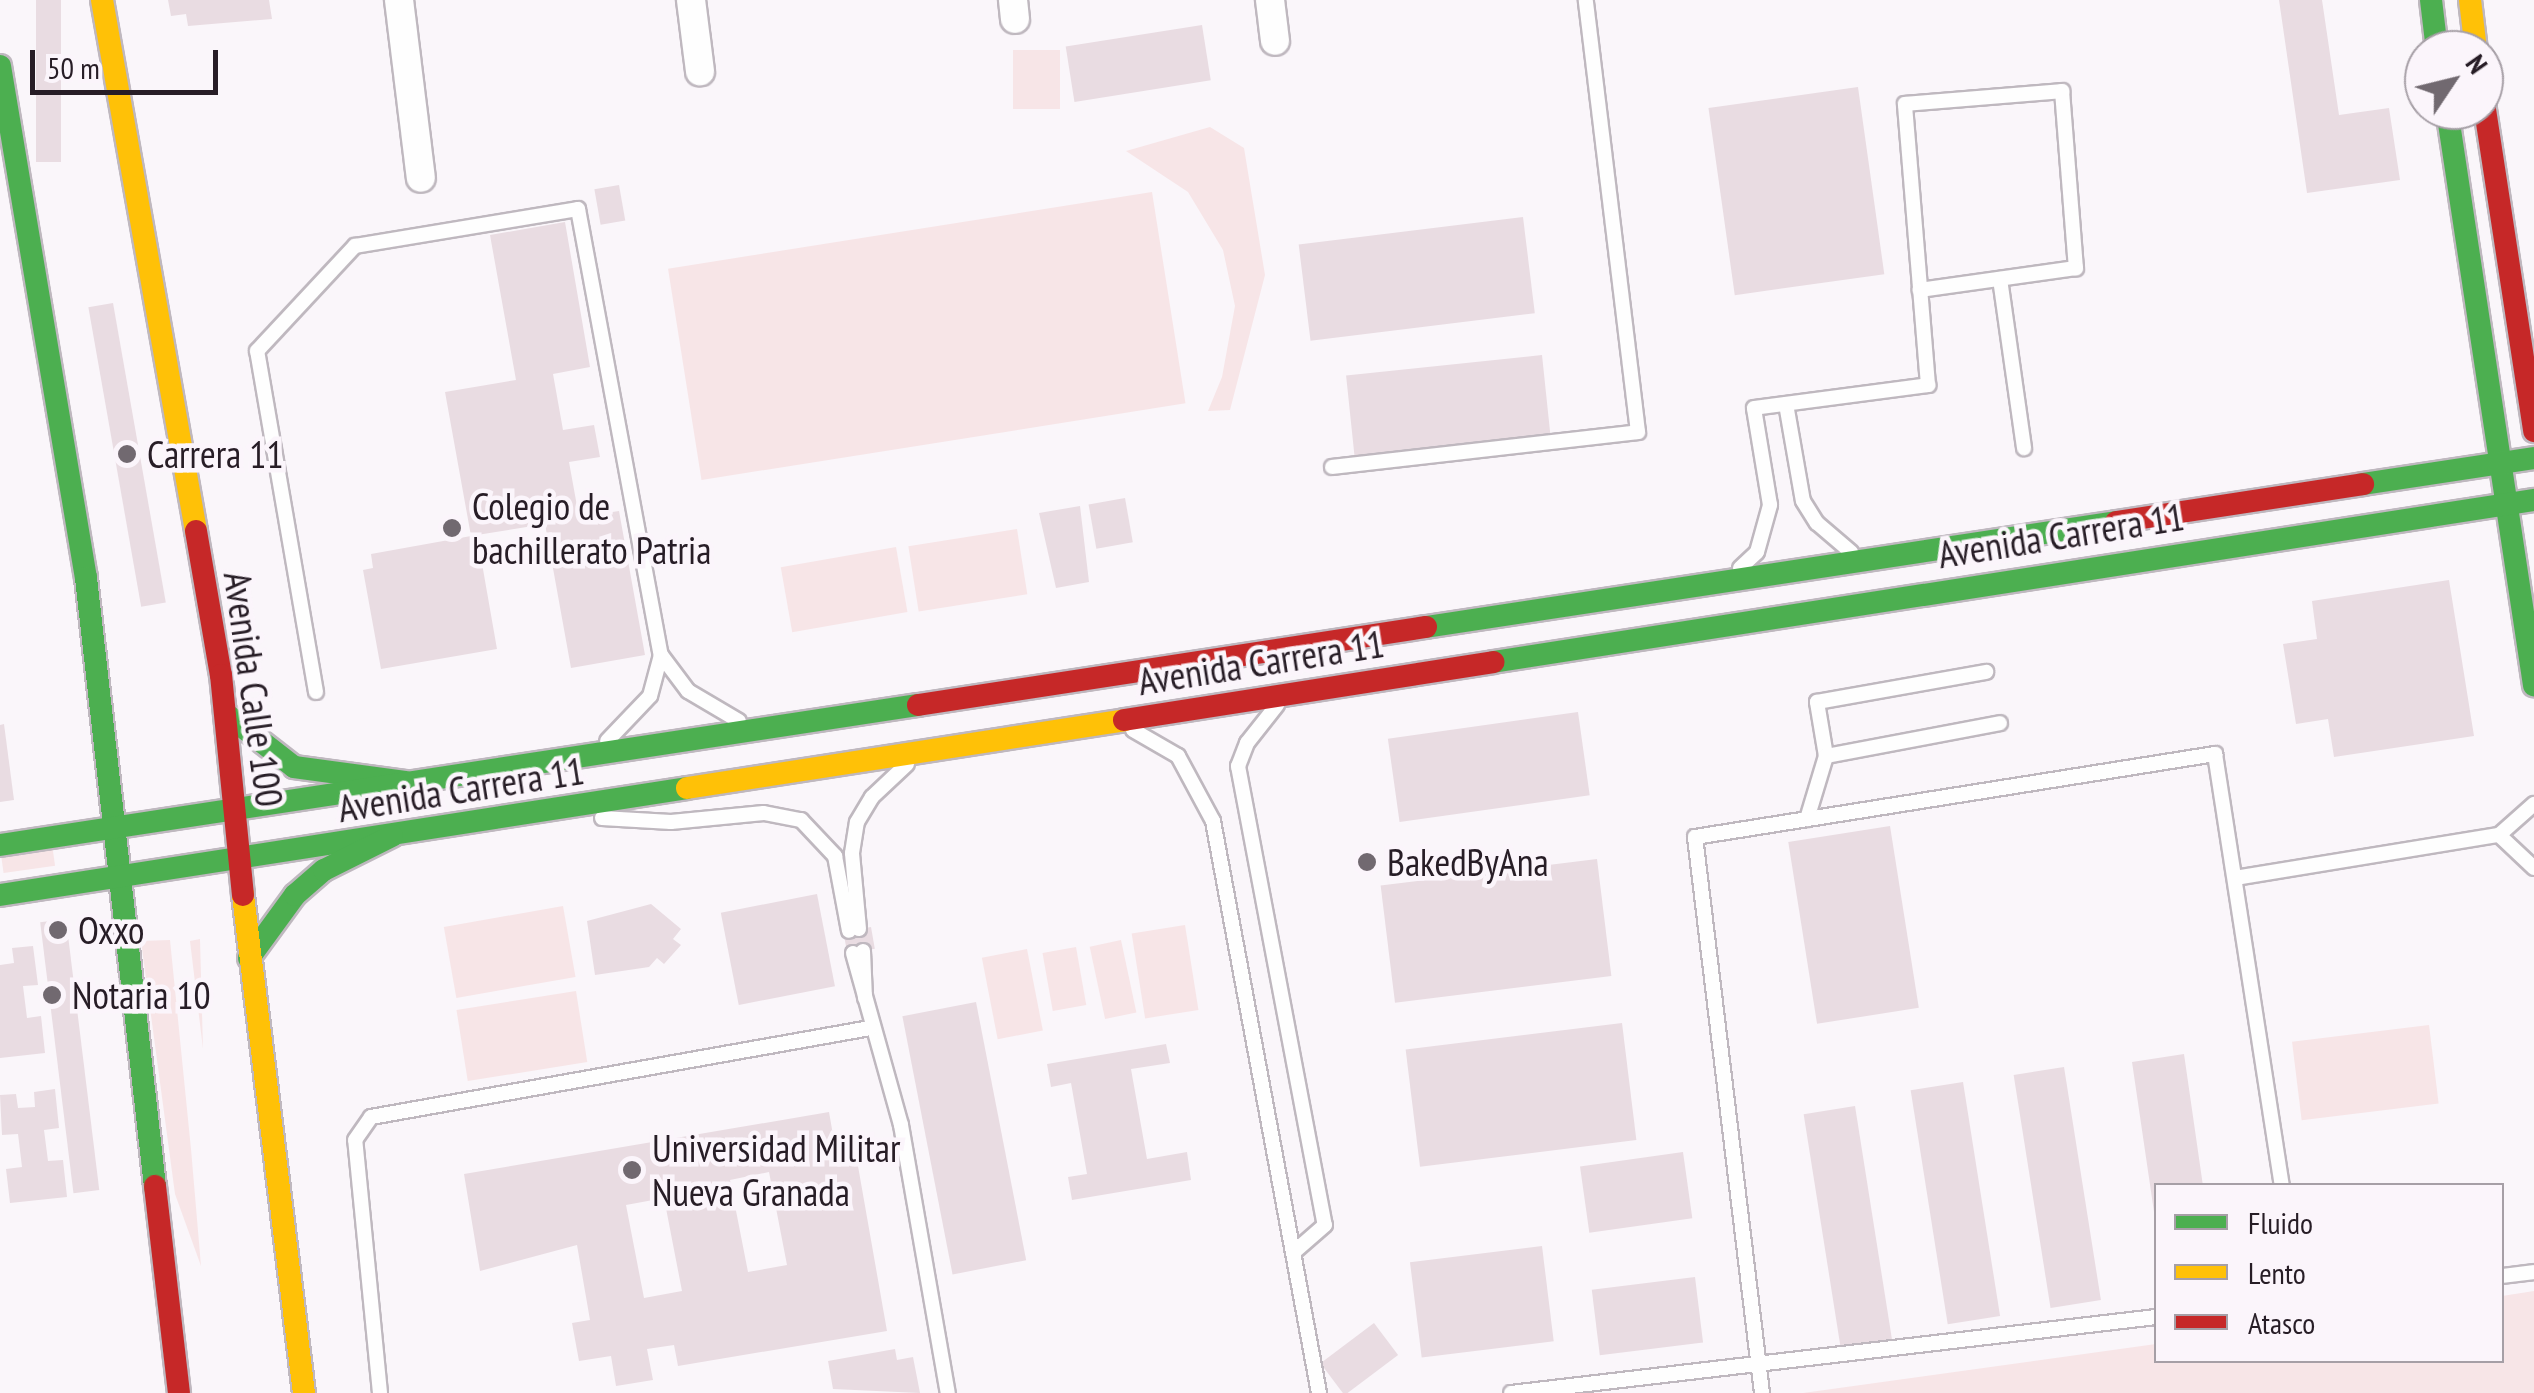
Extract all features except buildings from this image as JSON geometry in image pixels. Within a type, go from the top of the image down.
[{"type":"main road","name":"Avenida Calle 100","points":[[102,0],[226,714],[250,958],[304,1393]]},
{"type":"main road","points":[[2431,0],[2435,30]]},
{"type":"main road","points":[[2470,0],[2474,30]]},
{"type":"main road","points":[[0,66],[86,578],[179,1393]]},
{"type":"main road","points":[[2450,130],[2491,377],[2534,685]]},
{"type":"main road","points":[[2490,130],[2522,274],[2534,432]]},
{"type":"main road","points":[[2429,474],[2475,424],[2491,377]]},
{"type":"main road","name":"Avenida Carrera 11","points":[[0,845],[2534,458]]},
{"type":"main road","name":"Avenida Carrera 11","points":[[0,895],[916,756],[1110,721],[2534,500]]},
{"type":"main road","points":[[2418,518],[2482,540],[2518,570]]},
{"type":"main road","points":[[226,714],[294,768],[405,782]]},
{"type":"main road","points":[[250,958],[295,895],[324,870],[392,836]]},
{"type":"street","points":[[399,0],[421,178]]},
{"type":"street","points":[[691,0],[700,72]]},
{"type":"street","points":[[1270,0],[1275,41]]},
{"type":"street","points":[[0,235],[29,231]]},
{"type":"lane","points":[[1332,467],[1638,432],[1586,0]]},
{"type":"lane","points":[[1719,583],[1757,552],[1767,530],[1770,505],[1754,408],[1928,386],[1920,290],[1905,104],[2062,91],[2076,268],[1920,290]]},
{"type":"lane","points":[[316,692],[257,351],[355,246],[578,209],[661,655],[697,698],[753,728]]},
{"type":"lane","points":[[2000,279],[2024,448]]},
{"type":"lane","points":[[1786,404],[1803,501],[1830,538],[1865,558]]},
{"type":"lane","points":[[591,753],[642,708],[661,655]]},
{"type":"lane","points":[[1807,819],[1826,756],[1817,702],[1986,672]]},
{"type":"lane","points":[[1296,692],[1259,725],[1238,766],[1324,1225],[1296,1250]]},
{"type":"lane","points":[[1110,721],[1178,756],[1213,820],[1275,1180],[1296,1250],[1320,1393]]},
{"type":"lane","points":[[1826,756],[2000,724]]},
{"type":"lane","points":[[1762,1393],[1695,837],[2215,754],[2282,1183]]},
{"type":"lane","points":[[526,813],[671,822],[786,815],[810,826],[835,856],[854,930],[852,853],[857,822],[872,797],[916,756]]},
{"type":"lane","points":[[2235,878],[2500,835],[2534,804]]},
{"type":"lane","points":[[2500,835],[2534,868]]},
{"type":"lane","points":[[858,952],[870,1028],[901,1124],[948,1393]]},
{"type":"lane","points":[[380,1393],[356,1140],[361,1124],[371,1117],[870,1028]]},
{"type":"lane","points":[[2504,1276],[2534,1272]]},
{"type":"lane","points":[[1510,1393],[2154,1316]]},
{"type":"shaded area","points":[[1013,50],[1060,50],[1060,109],[1013,109]]},
{"type":"shaded area","points":[[1210,127],[1244,148],[1265,275],[1230,410],[1208,411],[1222,377],[1235,306],[1223,250],[1188,192],[1126,151]]},
{"type":"shaded area","points":[[1152,192],[1185,403],[702,480],[668,269]]},
{"type":"shaded area","points":[[1017,529],[1027,594],[919,611],[908,546]]},
{"type":"shaded area","points":[[896,547],[907,612],[792,632],[781,567]]},
{"type":"shaded area","points":[[52,844],[55,866],[4,873],[1,851]]},
{"type":"shaded area","points":[[563,906],[576,977],[456,998],[444,927]]},
{"type":"shaded area","points":[[1185,925],[1198,1010],[1145,1018],[1132,933]]},
{"type":"shaded area","points":[[200,939],[203,1049],[190,941]]},
{"type":"shaded area","points":[[170,940],[201,1266],[175,1194],[141,941]]},
{"type":"shaded area","points":[[1121,940],[1136,1012],[1105,1019],[1090,947]]},
{"type":"shaded area","points":[[1076,947],[1086,1005],[1053,1011],[1043,953]]},
{"type":"shaded area","points":[[1027,949],[1043,1030],[998,1039],[982,958]]},
{"type":"shaded area","points":[[576,991],[587,1062],[468,1081],[456,1010]]},
{"type":"shaded area","points":[[2429,1025],[2439,1103],[2302,1120],[2292,1042]]},
{"type":"shaded area","points":[[2534,1291],[2534,1393],[1803,1393],[2154,1344],[2154,1363],[2504,1363],[2504,1296]]},
{"type":"traffic: fast","points":[[2431,0],[2435,30]]},
{"type":"traffic: fast","points":[[0,66],[86,578],[155,1186]]},
{"type":"traffic: fast","points":[[2450,130],[2534,685]]},
{"type":"traffic: fast","points":[[2363,484],[2534,458]]},
{"type":"traffic: fast","points":[[1493,662],[2534,500]]},
{"type":"traffic: fast","points":[[1426,627],[2116,522]]},
{"type":"traffic: fast","points":[[0,845],[918,705]]},
{"type":"traffic: fast","points":[[226,714],[294,767],[405,782]]},
{"type":"traffic: fast","points":[[0,895],[687,788]]},
{"type":"traffic: fast","points":[[249,958],[295,895],[324,870],[392,836]]},
{"type":"traffic: slow","points":[[102,0],[196,531]]},
{"type":"traffic: slow","points":[[2470,0],[2474,30]]},
{"type":"traffic: slow","points":[[687,788],[1124,720]]},
{"type":"traffic: slow","points":[[243,895],[304,1393]]},
{"type":"traffic: jam","points":[[2488,130],[2534,431]]},
{"type":"traffic: jam","points":[[2116,522],[2363,484]]},
{"type":"traffic: jam","points":[[196,531],[221,675],[243,895]]},
{"type":"traffic: jam","points":[[918,705],[1426,627]]},
{"type":"traffic: jam","points":[[1124,720],[1493,662]]},
{"type":"traffic: jam","points":[[155,1186],[179,1393]]},
{"type":"place","name":"Carrera 11","points":[[127,454]]},
{"type":"place","name":"Colegio de bachillerato Patria","points":[[452,528]]},
{"type":"place","name":"BakedByAna","points":[[1367,862]]},
{"type":"place","name":"Oxxo","points":[[58,930]]},
{"type":"place","name":"Notaria 10","points":[[52,995]]},
{"type":"place","name":"Universidad Militar Nueva Granada","points":[[632,1170]]}]
